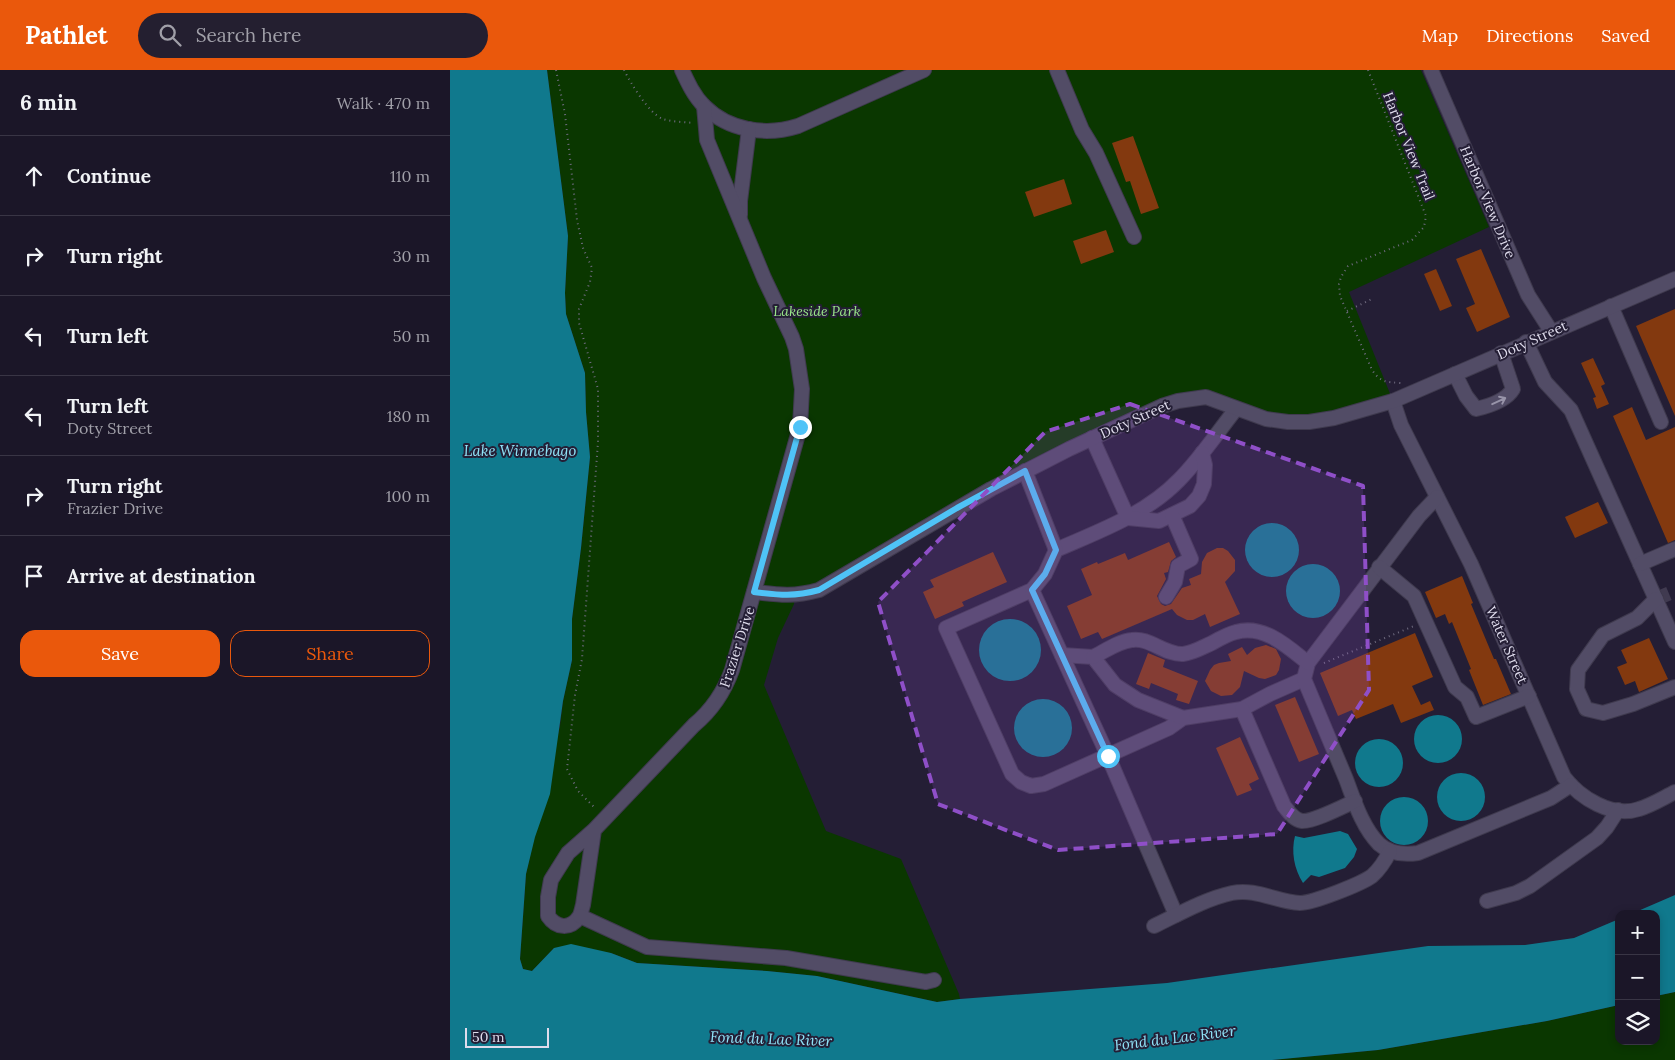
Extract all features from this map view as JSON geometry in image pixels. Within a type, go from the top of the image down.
[{"type":"street","points":[[682,70],[695,95],[704,106],[724,121],[738,127],[775,131],[798,126],[923,70]]},
{"type":"street","points":[[1057,70],[1082,130],[1096,153],[1134,237]]},
{"type":"street","name":"Harbor View Drive","points":[[1432,70],[1528,295],[1551,331]]},
{"type":"street","name":"Frazier Drive","points":[[580,916],[571,925],[564,927],[556,924],[548,916],[548,897],[551,880],[568,853],[606,818],[694,725],[709,712],[718,699],[732,670],[799,432],[802,389],[799,364],[792,337],[740,223],[707,140],[704,106]]},
{"type":"street","name":"Frazier Drive","points":[[740,223],[740,201],[749,129]]},
{"type":"street","name":"Doty Street","points":[[754,592],[784,596],[819,590],[957,508],[1025,471],[1162,406],[1178,401],[1206,397],[1266,419],[1308,422],[1334,418],[1393,401],[1551,331],[1675,279]]},
{"type":"street","points":[[1612,306],[1661,422]]},
{"type":"street","points":[[1526,342],[1545,382],[1571,410],[1675,642]]},
{"type":"street","points":[[1455,374],[1466,396],[1476,409],[1486,407],[1509,396],[1513,390],[1501,353]]},
{"type":"street","name":"Water Street","points":[[1393,401],[1401,425],[1471,564],[1559,768],[1571,785],[1595,804],[1618,810],[1638,810],[1675,792]]},
{"type":"street","points":[[1236,409],[1178,481],[1152,502],[1128,518],[1056,550],[1045,574],[1032,590],[946,628],[1008,766],[1012,774],[1021,782],[1031,786],[1044,784],[1169,728],[1183,718],[1242,709],[1306,671],[1379,567],[1419,516],[1437,497]]},
{"type":"street","points":[[1092,438],[1128,518]]},
{"type":"street","points":[[1128,518],[1159,521],[1190,506],[1199,496],[1204,484],[1205,465],[1202,453]]},
{"type":"street","points":[[1025,471],[1056,550]]},
{"type":"street","points":[[1166,597],[1175,582],[1178,566],[1192,558],[1172,515]]},
{"type":"street","points":[[1640,564],[1675,549]]},
{"type":"street","points":[[1379,567],[1414,596],[1455,687],[1467,697],[1476,717],[1529,696]]},
{"type":"street","points":[[1032,590],[1108,756],[1176,915]]},
{"type":"street","points":[[1656,599],[1637,618],[1603,635],[1578,670],[1577,689],[1586,709],[1603,713],[1633,704],[1675,687]]},
{"type":"street","points":[[1062,655],[1093,657],[1121,643],[1132,640],[1141,640],[1177,654],[1187,654],[1237,632],[1252,631],[1267,634],[1284,644],[1306,671],[1355,801],[1369,831],[1379,844],[1390,851],[1405,855],[1418,853],[1551,798],[1571,785]]},
{"type":"street","points":[[1093,657],[1115,685],[1138,700],[1183,718]]},
{"type":"street","points":[[1242,709],[1284,806],[1292,817],[1302,821],[1316,818],[1355,801]]},
{"type":"street","points":[[1487,901],[1516,893],[1530,886],[1597,838],[1618,810]]},
{"type":"street","points":[[594,830],[580,916],[647,947],[786,958],[926,982],[934,980]]},
{"type":"street","points":[[1154,926],[1176,915],[1232,893],[1244,891],[1259,893],[1285,901],[1313,902],[1371,876],[1383,864],[1390,851]]},
{"type":"path","points":[[556,70],[565,114],[577,220],[584,248],[592,268],[590,282],[579,309],[579,323],[598,389],[598,442],[582,659],[574,704],[567,769],[578,791],[606,818]]},
{"type":"path","points":[[624,70],[645,104],[661,118],[701,124]]},
{"type":"path","name":"Harbor View Trail","points":[[1368,70],[1426,216],[1424,227],[1412,240],[1348,266],[1339,284],[1340,296],[1372,370],[1378,378],[1386,382],[1404,383]]},
{"type":"path","points":[[1346,311],[1372,299]]},
{"type":"path","points":[[1306,671],[1426,621]]},
{"type":"highlighted area","points":[[1130,404],[1363,486],[1369,690],[1277,834],[1058,850],[938,804],[878,602],[1045,432]]},
{"type":"green space","name":"Lakeside Park","points":[[547,70],[1421,70],[1489,227],[1349,292],[1393,401],[1309,422],[1192,399],[1069,449],[833,582],[795,595],[794,604],[778,638],[764,685],[826,831],[901,859],[960,999],[937,1002],[817,976],[637,963],[611,953],[554,948],[532,971],[523,969],[520,959],[526,874],[560,726],[563,701],[572,660],[572,619],[590,457],[585,373],[566,314],[565,293],[568,236]]},
{"type":"green space","points":[[1675,992],[1675,1060],[1272,1060],[1378,1050],[1547,1021],[1615,1006],[1615,1045],[1660,1045],[1660,995]]},
{"type":"water","points":[[450,70],[547,70],[568,236],[565,293],[566,314],[585,373],[590,457],[572,619],[572,660],[563,701],[550,794],[535,837],[526,874],[520,959],[523,969],[532,971],[554,948],[571,944],[611,953],[637,963],[817,976],[937,1002],[1167,983],[1428,946],[1525,945],[1574,938],[1615,921],[1615,1006],[1547,1021],[1378,1050],[1272,1060],[450,1060]]},
{"type":"water","points":[[1272,523],[1282,525],[1291,531],[1297,540],[1299,550],[1297,560],[1291,569],[1282,575],[1272,577],[1262,575],[1253,569],[1247,560],[1245,550],[1247,540],[1253,531],[1262,525]]},
{"type":"water","points":[[1308,564],[1318,564],[1328,568],[1336,576],[1340,591],[1336,606],[1328,614],[1318,618],[1308,618],[1298,614],[1290,606],[1286,596],[1286,586],[1290,576],[1298,568]]},
{"type":"water","points":[[1010,619],[1027,624],[1032,628],[1036,633],[1041,650],[1036,667],[1032,672],[1027,676],[1010,681],[993,676],[988,672],[984,667],[979,650],[984,633],[988,628],[993,624]]},
{"type":"water","points":[[1037,699],[1049,699],[1064,707],[1072,722],[1072,734],[1064,749],[1049,757],[1037,757],[1022,749],[1014,734],[1014,722],[1022,707]]},
{"type":"water","points":[[1433,715],[1443,715],[1455,722],[1462,734],[1462,744],[1455,756],[1443,763],[1433,763],[1425,759],[1418,752],[1414,744],[1414,734],[1418,726],[1425,719]]},
{"type":"water","points":[[1374,739],[1384,739],[1396,746],[1403,758],[1403,768],[1396,780],[1384,787],[1374,787],[1366,783],[1359,776],[1355,768],[1355,758],[1359,750],[1366,743]]},
{"type":"water","points":[[1461,773],[1470,775],[1478,780],[1483,788],[1485,797],[1483,806],[1478,814],[1470,819],[1461,821],[1452,819],[1444,814],[1439,806],[1437,797],[1439,788],[1444,780],[1452,775]]},
{"type":"water","points":[[1404,797],[1413,799],[1421,804],[1426,812],[1428,821],[1426,830],[1421,838],[1413,843],[1404,845],[1395,843],[1387,838],[1382,830],[1380,821],[1382,812],[1387,804],[1395,799]]},
{"type":"water","points":[[1340,831],[1348,834],[1357,849],[1354,857],[1345,868],[1319,877],[1311,875],[1303,883],[1297,872],[1294,860],[1295,836],[1304,838]]},
{"type":"water","points":[[1675,895],[1675,992],[1660,995],[1660,910],[1640,910]]},
{"type":"building","points":[[1133,136],[1159,208],[1141,214],[1130,181],[1126,182],[1112,143]]},
{"type":"building","points":[[1064,179],[1072,204],[1034,217],[1025,192]]},
{"type":"building","points":[[1106,230],[1114,252],[1081,264],[1073,241]]},
{"type":"building","points":[[1481,249],[1510,317],[1477,332],[1466,308],[1475,304],[1456,259]]},
{"type":"building","points":[[1436,269],[1452,306],[1440,311],[1424,274]]},
{"type":"building","points":[[1675,309],[1675,416],[1636,326]]},
{"type":"building","points":[[1593,358],[1605,384],[1601,386],[1609,404],[1597,409],[1593,398],[1596,397],[1581,363]]},
{"type":"building","points":[[1632,407],[1646,440],[1675,427],[1675,540],[1668,543],[1613,416]]},
{"type":"building","points":[[1598,502],[1608,523],[1575,538],[1565,517]]},
{"type":"building","points":[[1169,542],[1176,557],[1171,561],[1168,572],[1164,573],[1166,579],[1157,596],[1161,604],[1165,606],[1171,604],[1182,588],[1191,585],[1189,579],[1201,574],[1202,562],[1207,553],[1217,548],[1223,548],[1235,560],[1235,571],[1225,582],[1240,614],[1210,627],[1205,614],[1193,620],[1187,620],[1177,615],[1172,609],[1102,639],[1098,632],[1081,639],[1067,606],[1092,595],[1081,569],[1125,553],[1128,560]]},
{"type":"building","points":[[993,552],[1007,582],[962,602],[964,606],[935,619],[923,592],[934,587],[930,580]]},
{"type":"building","points":[[1462,576],[1473,603],[1471,604],[1511,694],[1483,705],[1452,622],[1449,624],[1445,614],[1436,618],[1425,592]]},
{"type":"building","points":[[1415,633],[1433,677],[1412,686],[1421,705],[1430,701],[1434,710],[1401,723],[1393,704],[1356,719],[1352,710],[1338,716],[1320,673]]},
{"type":"building","points":[[1649,638],[1668,679],[1639,692],[1635,681],[1625,685],[1617,667],[1627,663],[1621,650]]},
{"type":"building","points":[[1266,645],[1276,649],[1281,659],[1276,675],[1265,679],[1244,671],[1240,687],[1232,695],[1221,696],[1211,691],[1205,681],[1214,665],[1231,661],[1228,654],[1242,647],[1247,655],[1255,648]]},
{"type":"building","points":[[1148,653],[1165,660],[1163,667],[1198,681],[1189,704],[1176,700],[1178,694],[1151,683],[1149,689],[1136,684]]},
{"type":"building","points":[[1295,697],[1319,754],[1299,762],[1275,705]]},
{"type":"building","points":[[1240,737],[1259,779],[1249,784],[1252,790],[1237,796],[1216,748]]},
{"type":"tunnel","points":[[1656,599],[1675,591]]},
{"type":"route","points":[[800,427],[754,592],[784,596],[819,590],[957,508],[1025,471],[1056,550],[1045,574],[1032,590],[1108,756]]},
{"type":"water label","name":"Lake Winnebago","points":[[520,451]]},
{"type":"water label","name":"Fond du Lac River","points":[[1175,1038]]},
{"type":"water label","name":"Fond du Lac River","points":[[771,1039]]}]
